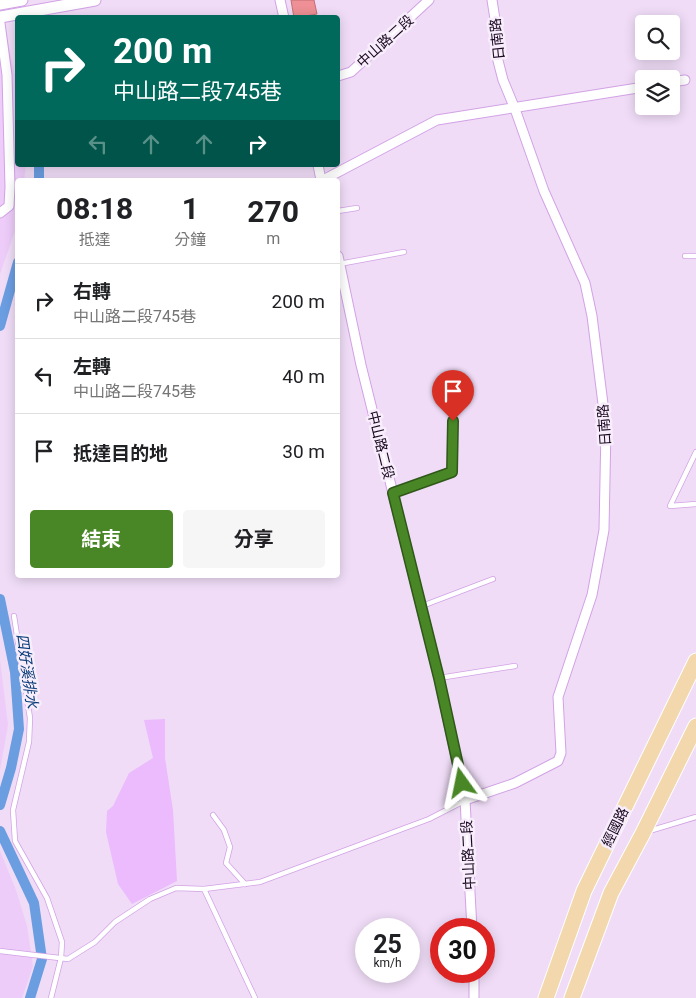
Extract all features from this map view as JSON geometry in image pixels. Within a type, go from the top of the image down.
[{"type":"main road","name":"經國路","points":[[546,998],[584,891],[696,661]]},
{"type":"main road","name":"經國路","points":[[572,998],[610,893],[643,833],[696,726]]},
{"type":"street","points":[[2,10],[22,0]]},
{"type":"street","points":[[2,10],[50,8],[95,0]]},
{"type":"street","points":[[280,0],[283,15]]},
{"type":"street","name":"中山路二段","points":[[340,75],[351,72],[429,0]]},
{"type":"street","name":"日南路","points":[[465,800],[515,783],[558,761],[562,753],[558,697],[592,595],[604,530],[606,428],[592,316],[585,284],[544,191],[503,80],[496,53],[497,32],[492,0]]},
{"type":"street","points":[[0,213],[9,206],[10,187],[7,75],[2,10]]},
{"type":"street","points":[[680,81],[685,80]]},
{"type":"street","points":[[326,178],[437,120],[635,89]]},
{"type":"street","name":"中山路二段","points":[[340,269],[361,365],[439,678],[465,800],[471,918]]},
{"type":"street","points":[[474,983],[474,998]]},
{"type":"lane","points":[[340,211],[357,208]]},
{"type":"lane","points":[[340,260],[404,252]]},
{"type":"lane","points":[[685,256],[696,256]]},
{"type":"lane","points":[[393,493],[452,472],[453,421]]},
{"type":"lane","points":[[696,452],[670,506],[696,504]]},
{"type":"lane","points":[[421,606],[493,578]]},
{"type":"lane","points":[[14,616],[30,718],[30,742],[13,810],[15,841],[47,898],[62,942],[61,958],[51,998]]},
{"type":"lane","points":[[439,678],[515,666]]},
{"type":"lane","points":[[0,951],[68,959],[95,942],[115,922],[150,899],[176,888],[204,889],[260,882],[429,819],[465,800]]},
{"type":"lane","points":[[213,815],[224,830],[230,847],[226,863],[245,884]]},
{"type":"lane","points":[[643,833],[696,817]]},
{"type":"lane","points":[[204,889],[255,998]]},
{"type":"shaded area","points":[[7,38],[15,76],[15,167],[26,167],[24,178],[15,178],[15,231],[0,274],[0,39]]},
{"type":"shaded area","points":[[0,660],[8,725],[0,770]]},
{"type":"shaded area","points":[[165,719],[165,758],[173,810],[177,881],[132,904],[118,884],[106,832],[107,811],[113,806],[129,773],[153,758],[144,720]]},
{"type":"shaded area","points":[[0,851],[16,890],[27,926],[33,966],[22,998],[0,998]]},
{"type":"building","points":[[291,0],[314,0],[317,14],[294,15]]},
{"type":"waterway","name":"四好溪排水","points":[[39,167],[39,178]]},
{"type":"waterway","name":"四好溪排水","points":[[0,326],[15,273]]},
{"type":"waterway","name":"四好溪排水","points":[[0,599],[15,672],[19,729],[11,768],[0,805]]},
{"type":"waterway","name":"四好溪排水","points":[[0,831],[34,903],[42,959],[30,998]]},
{"type":"route","points":[[453,421],[452,472],[393,493],[439,678],[462,783]]}]
